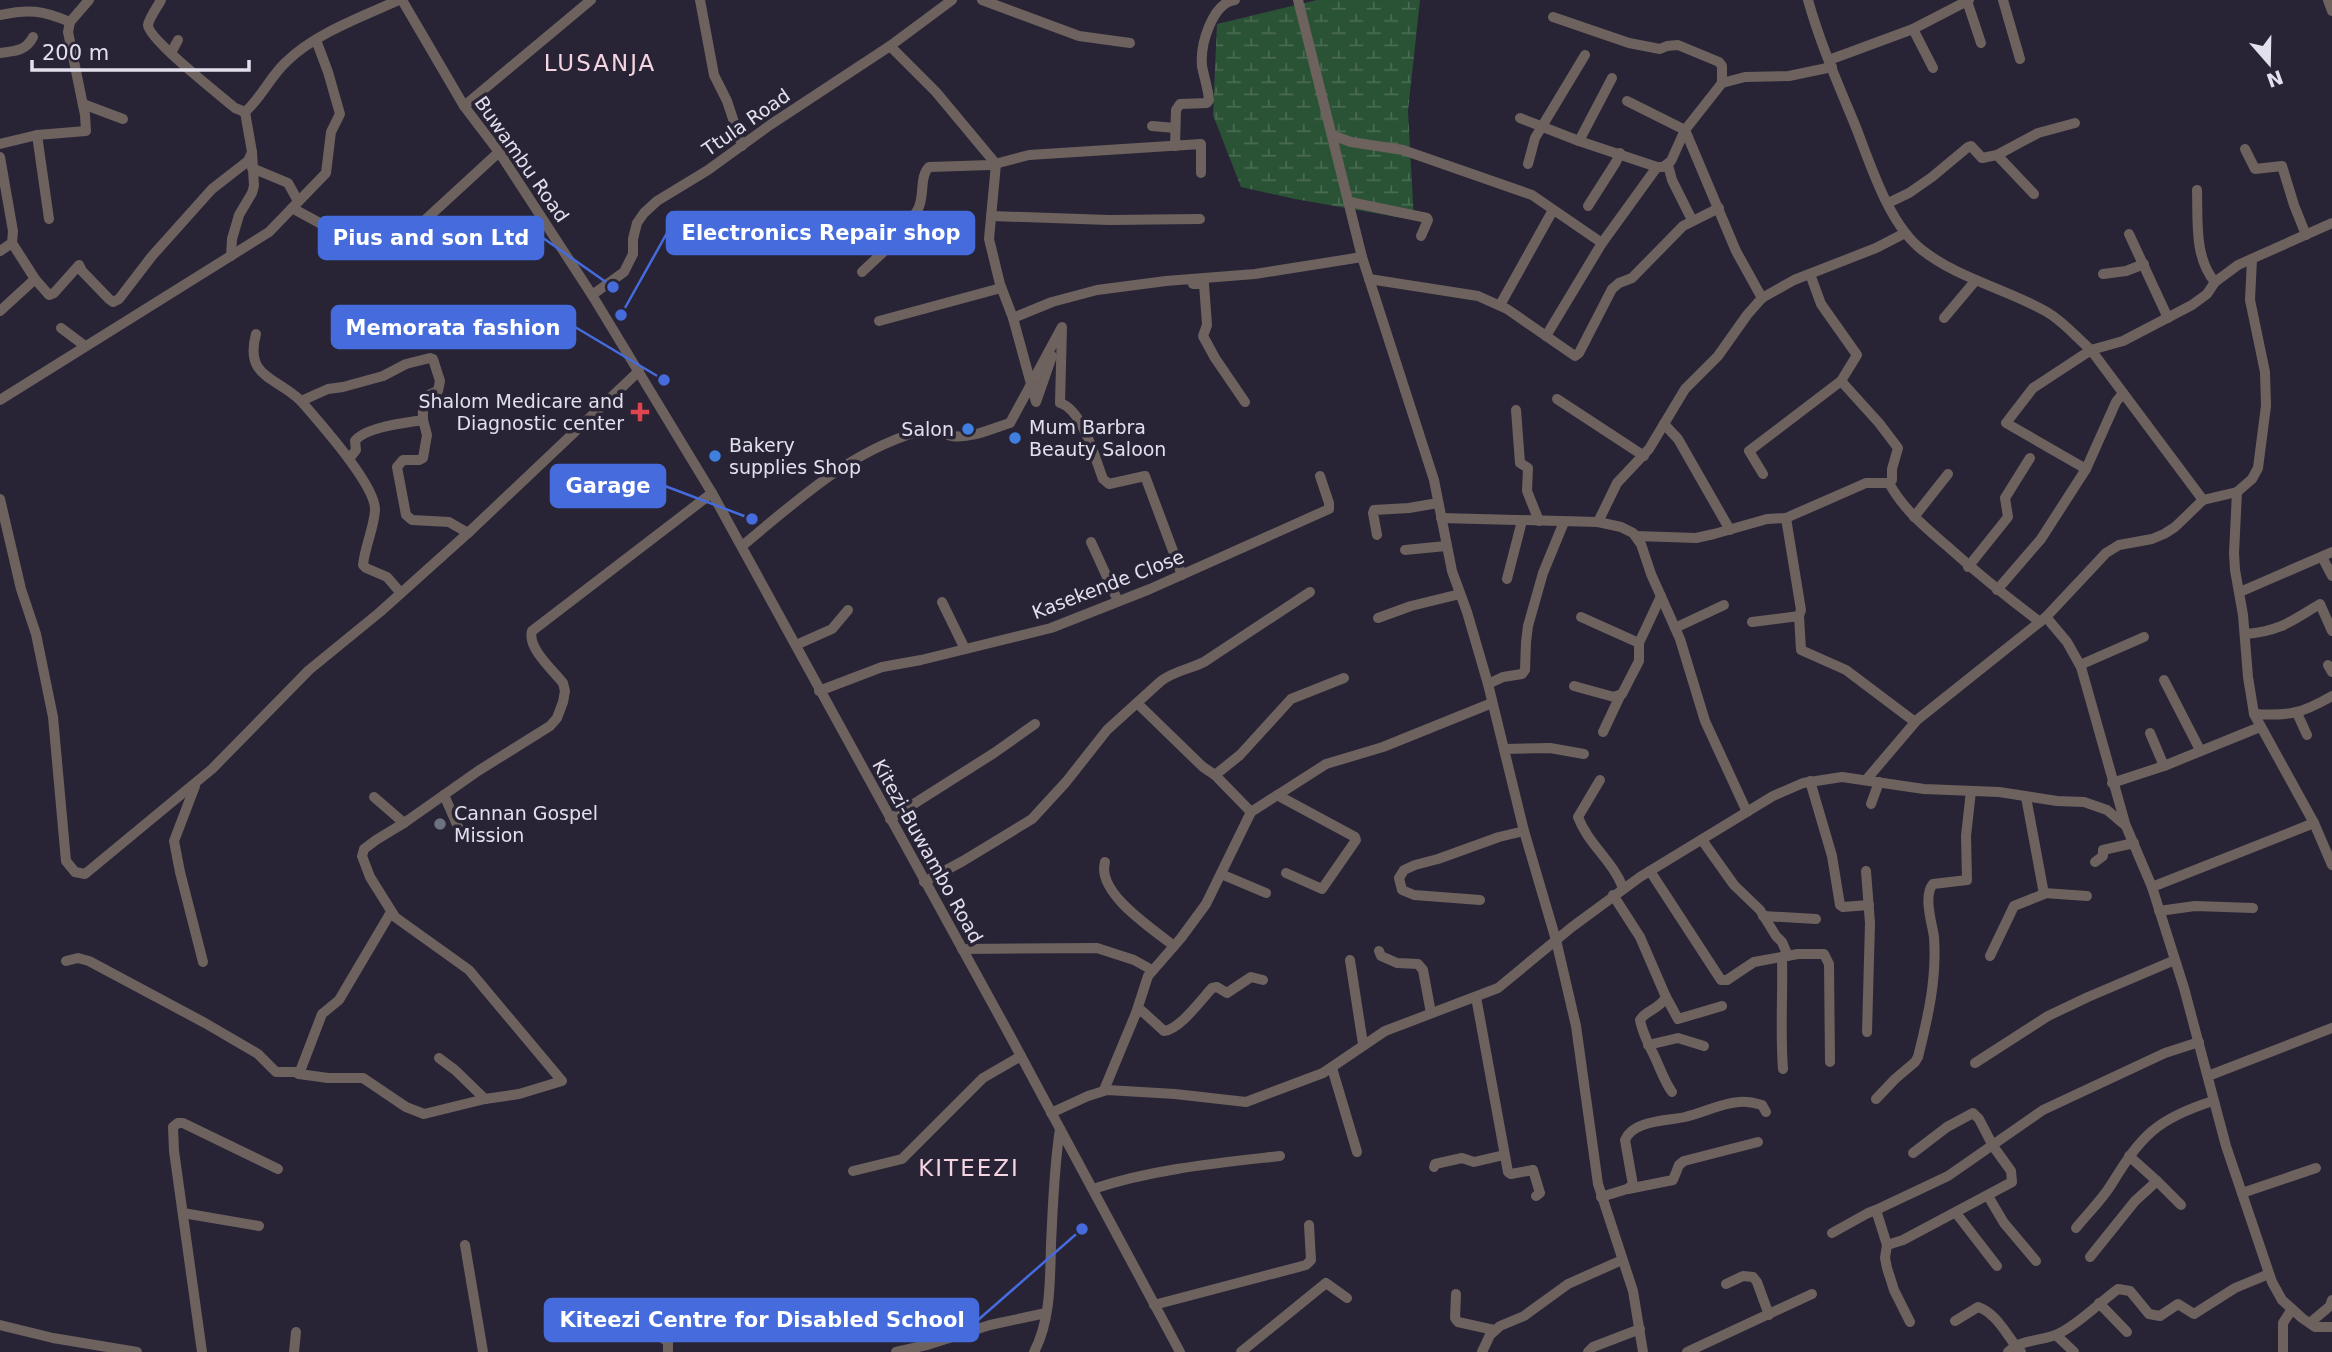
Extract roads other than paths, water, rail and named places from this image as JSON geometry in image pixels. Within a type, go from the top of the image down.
[{"type":"street","points":[[0,144],[37,135],[84,132],[87,128],[70,41],[69,22],[89,0]]},
{"type":"street","points":[[161,0],[149,27],[171,53],[235,108],[245,113]]},
{"type":"street","points":[[231,256],[237,222],[254,186],[252,152],[245,113],[288,60],[316,40],[400,0]]},
{"type":"street","name":"Buwambu Road","points":[[400,0],[464,106],[499,152],[639,370]]},
{"type":"street","points":[[464,106],[591,0]]},
{"type":"street","points":[[699,0],[714,75],[727,101],[742,146]]},
{"type":"street","name":"Ttula Road","points":[[592,295],[624,272],[630,263],[637,223],[657,201],[890,46],[951,0]]},
{"type":"street","points":[[982,0],[1079,36],[1130,43]]},
{"type":"street","points":[[1175,146],[1176,110],[1180,104],[1207,103],[1209,100],[1202,65],[1203,46],[1223,4],[1235,0]]},
{"type":"street","points":[[1298,0],[1368,279],[1434,480],[1446,546],[1488,684],[1524,831],[1556,940],[1576,1026],[1601,1197],[1633,1291],[1643,1352]]},
{"type":"street","points":[[1808,0],[1830,64],[1888,203],[1905,233],[1924,251],[1976,280],[2046,311],[2071,330],[2091,350],[2203,499]]},
{"type":"street","points":[[1546,337],[1602,243],[1722,83],[1745,77],[1789,76],[1830,64],[1913,29],[1968,0],[1981,43]]},
{"type":"street","points":[[2003,0],[2020,59]]},
{"type":"street","points":[[2328,0],[2332,11]]},
{"type":"street","points":[[0,16],[36,10],[69,22]]},
{"type":"street","points":[[1553,17],[1629,43],[1660,49],[1674,44],[1683,46],[1719,62],[1722,66],[1722,83]]},
{"type":"street","points":[[1913,29],[1933,68]]},
{"type":"street","points":[[0,53],[24,49],[33,37]]},
{"type":"street","points":[[171,53],[178,40]]},
{"type":"street","points":[[0,400],[269,232],[326,173],[331,132],[340,114],[316,40]]},
{"type":"street","points":[[890,46],[936,92],[996,164],[989,239],[1036,402],[1062,327]]},
{"type":"street","points":[[1528,164],[1535,138],[1585,55]]},
{"type":"street","points":[[1579,141],[1612,78]]},
{"type":"street","points":[[1627,101],[1685,130],[1736,251],[1762,298]]},
{"type":"street","points":[[83,104],[123,119]]},
{"type":"street","points":[[1520,118],[1579,141],[1662,166],[1692,220]]},
{"type":"street","points":[[1888,203],[1932,177],[1968,147],[1971,146],[1982,158],[1997,155],[2038,133],[2075,123]]},
{"type":"street","points":[[1152,126],[1175,128]]},
{"type":"street","points":[[37,135],[49,219]]},
{"type":"street","points":[[1332,135],[1351,142],[1403,150],[1434,159],[1532,195],[1602,243]]},
{"type":"street","points":[[862,272],[905,229],[916,213],[921,204],[926,169],[933,166],[976,167],[1029,155],[1201,145],[1202,173]]},
{"type":"street","points":[[2245,149],[2255,169],[2282,166],[2306,235]]},
{"type":"street","points":[[0,157],[10,210],[12,243],[35,279],[46,292],[52,294],[79,265],[87,277],[114,302],[212,189],[248,160],[252,152]]},
{"type":"street","points":[[252,168],[288,183],[295,204],[327,227],[387,255],[499,152]]},
{"type":"street","points":[[1588,206],[1620,153]]},
{"type":"street","points":[[1997,155],[2034,194]]},
{"type":"street","points":[[2197,190],[2204,265],[2216,282]]},
{"type":"street","points":[[1350,202],[1427,218],[1422,236]]},
{"type":"street","points":[[1368,279],[1478,296],[1500,305],[1575,356],[1612,289],[1632,278],[1684,226],[1719,208]]},
{"type":"street","points":[[1500,305],[1553,210]]},
{"type":"street","points":[[991,216],[1109,220],[1200,219]]},
{"type":"street","points":[[2086,469],[2006,423],[2033,388],[2091,350],[2123,341],[2199,300],[2238,265],[2332,223]]},
{"type":"street","points":[[1598,522],[1617,483],[1644,456],[1685,389],[1718,356],[1762,298],[1787,284],[1876,248],[1905,233]]},
{"type":"street","points":[[2129,234],[2168,318]]},
{"type":"street","points":[[0,251],[12,243]]},
{"type":"street","points":[[1013,318],[1078,293],[1166,281],[1255,274],[1362,257]]},
{"type":"street","points":[[1866,780],[1915,722],[2043,620],[2106,553],[2119,545],[2164,534],[2203,499],[2237,492],[2252,479],[2258,468],[2266,406],[2264,372],[2250,300],[2252,259]]},
{"type":"street","points":[[2103,274],[2126,271],[2144,264]]},
{"type":"street","points":[[1763,474],[1749,451],[1841,381],[1857,355],[1821,304],[1810,274]]},
{"type":"street","points":[[0,311],[35,279]]},
{"type":"street","points":[[1944,318],[1976,280]]},
{"type":"street","points":[[1166,281],[1204,285],[1207,325],[1203,335],[1245,402]]},
{"type":"street","points":[[879,321],[1002,288]]},
{"type":"street","points":[[742,546],[831,474],[869,450],[928,428],[939,429],[950,436],[967,436],[1010,423],[1062,327]]},
{"type":"street","points":[[1062,327],[1060,403],[1068,405],[1079,418],[1103,479],[1108,484],[1144,476],[1182,575]]},
{"type":"street","points":[[61,328],[85,346]]},
{"type":"street","points":[[256,334],[253,356],[261,373],[301,401],[349,459],[375,506],[364,566],[387,577],[400,592]]},
{"type":"street","points":[[301,401],[328,389],[383,376],[406,364],[433,359],[440,381],[438,391],[428,394],[424,399],[423,420],[427,435],[423,458],[403,460],[397,467],[406,515],[412,520],[449,522],[468,533]]},
{"type":"street","points":[[0,499],[36,634],[53,717],[66,861],[70,868],[85,874],[227,755],[309,670],[380,612],[468,533],[639,370]]},
{"type":"street","name":"Kitezi-Buwambo Road","points":[[639,370],[742,546],[1180,1352]]},
{"type":"street","points":[[1841,381],[1898,448],[1892,480],[1889,483]]},
{"type":"street","points":[[1997,590],[2041,539],[2086,469],[2116,402],[2123,393]]},
{"type":"street","points":[[1557,400],[1644,456]]},
{"type":"street","points":[[1516,410],[1520,463],[1528,468],[1527,491],[1539,521]]},
{"type":"street","points":[[349,459],[356,450],[355,441],[359,436],[377,429],[423,420]]},
{"type":"street","points":[[1664,424],[1678,439],[1730,530]]},
{"type":"street","points":[[1968,567],[2008,517],[2006,498],[2030,458]]},
{"type":"street","points":[[1914,517],[1948,474]]},
{"type":"street","name":"Kasekende Close","points":[[819,691],[882,667],[1051,628],[1182,575],[1329,509],[1320,476]]},
{"type":"street","points":[[1441,519],[1598,522],[1621,527],[1636,536],[1696,538],[1767,519],[1786,518],[1866,483],[1889,483]]},
{"type":"street","points":[[1889,483],[1914,517],[1968,567],[2043,620],[2067,642],[2080,665],[2107,754],[2112,783],[2126,826],[2152,887],[2199,1042],[2213,1101],[2269,1274],[2282,1300],[2302,1318],[2315,1327],[2332,1327]]},
{"type":"street","points":[[2237,492],[2234,553],[2254,714],[2314,823],[2332,865]]},
{"type":"street","points":[[66,961],[78,958],[89,961],[258,1054],[276,1072],[295,1072],[328,1078],[363,1078],[406,1107],[424,1114],[485,1099],[519,1094],[562,1081],[469,970],[400,922],[391,912],[370,877],[362,856],[367,846],[499,757],[547,729],[557,718],[565,691],[563,683],[533,644],[530,636],[535,628],[712,493]]},
{"type":"street","points":[[1377,534],[1374,510],[1438,503]]},
{"type":"street","points":[[1786,518],[1801,610],[1799,616],[1802,650],[1842,667],[1915,722]]},
{"type":"street","points":[[1507,579],[1522,521]]},
{"type":"street","points":[[1488,684],[1503,677],[1522,674],[1525,670],[1528,626],[1543,573],[1564,522]]},
{"type":"street","points":[[1636,536],[1675,628],[1705,720],[1746,812]]},
{"type":"street","points":[[1091,542],[1118,601]]},
{"type":"street","points":[[1405,550],[1446,546]]},
{"type":"street","points":[[2240,592],[2327,555],[2332,576]]},
{"type":"street","points":[[924,882],[1032,819],[1066,782],[1107,730],[1170,674],[1204,662],[1310,592]]},
{"type":"street","points":[[1378,618],[1411,606],[1460,594]]},
{"type":"street","points":[[1604,732],[1639,661],[1639,643],[1661,596]]},
{"type":"street","points":[[942,602],[965,649]]},
{"type":"street","points":[[2246,634],[2284,627],[2320,604],[2332,631]]},
{"type":"street","points":[[1675,628],[1724,605]]},
{"type":"street","points":[[796,645],[832,629],[848,610]]},
{"type":"street","points":[[1752,622],[1799,616]]},
{"type":"street","points":[[1581,617],[1639,643]]},
{"type":"street","points":[[2080,665],[2144,637]]},
{"type":"street","points":[[1215,775],[1240,755],[1291,699],[1344,678]]},
{"type":"street","points":[[2164,680],[2200,750]]},
{"type":"street","points":[[1574,686],[1614,697],[1620,696]]},
{"type":"street","points":[[2254,714],[2297,713],[2332,696]]},
{"type":"street","points":[[1137,703],[1251,812]]},
{"type":"street","points":[[1104,1090],[1152,970],[1206,904],[1251,812],[1326,764],[1383,747],[1492,703]]},
{"type":"street","points":[[2297,713],[2307,735]]},
{"type":"street","points":[[890,819],[994,753],[1034,724]]},
{"type":"street","points":[[2112,783],[2165,766],[2260,727]]},
{"type":"street","points":[[2150,733],[2165,766]]},
{"type":"street","points":[[1504,749],[1550,748],[1584,754]]},
{"type":"street","points":[[1051,1113],[1104,1090],[1246,1102],[1305,1081],[1332,1068],[1385,1031],[1507,983],[1556,940],[1623,888],[1773,796],[1810,781],[1842,777],[1924,789],[1999,792],[2084,802],[2107,810],[2126,826]]},
{"type":"street","points":[[1600,780],[1578,817],[1584,832],[1604,855],[1623,888]]},
{"type":"street","points":[[1810,781],[1830,847],[1840,905],[1869,905]]},
{"type":"street","points":[[1871,804],[1879,782]]},
{"type":"street","points":[[196,783],[174,841],[203,962]]},
{"type":"street","points":[[1876,1099],[1918,1057],[1935,983],[1929,891],[1933,884],[1967,880],[1966,836],[1971,791]]},
{"type":"street","points":[[444,795],[463,836]]},
{"type":"street","points":[[1277,795],[1356,839],[1322,889],[1286,873]]},
{"type":"street","points":[[373,797],[404,823]]},
{"type":"street","points":[[2026,797],[2044,893]]},
{"type":"street","points":[[2152,887],[2314,823]]},
{"type":"street","points":[[1480,900],[1414,895],[1402,890],[1399,877],[1404,870],[1415,865],[1524,831]]},
{"type":"street","points":[[1702,840],[1734,885],[1756,905],[1782,942],[1785,957],[1780,1034],[1783,1069]]},
{"type":"street","points":[[2095,862],[2103,856],[2103,850],[2134,844]]},
{"type":"street","points":[[1105,862],[1105,878],[1125,906],[1174,946]]},
{"type":"street","points":[[1650,871],[1721,981],[1727,980],[1754,962],[1798,954],[1824,954],[1828,961],[1830,1062]]},
{"type":"street","points":[[1866,871],[1869,905],[1867,1032]]},
{"type":"street","points":[[1222,874],[1266,893]]},
{"type":"street","points":[[1990,956],[2014,905],[2044,893],[2087,896]]},
{"type":"street","points":[[1613,895],[1640,937],[1678,1019],[1722,1006]]},
{"type":"street","points":[[2159,911],[2195,906],[2253,908]]},
{"type":"street","points":[[299,1074],[322,1014],[339,1000],[391,912]]},
{"type":"street","points":[[1763,916],[1815,919]]},
{"type":"street","points":[[962,948],[1097,948],[1134,960],[1152,970]]},
{"type":"street","points":[[1379,951],[1381,956],[1389,961],[1418,964],[1423,970],[1431,1013]]},
{"type":"street","points":[[1350,960],[1363,1044]]},
{"type":"street","points":[[1975,1063],[2048,1016],[2175,960]]},
{"type":"street","points":[[1136,1013],[1142,1011],[1164,1031],[1168,1031],[1212,988],[1227,993],[1251,977],[1263,980]]},
{"type":"street","points":[[1476,997],[1503,1155],[1509,1174],[1535,1171],[1540,1193],[1536,1196]]},
{"type":"street","points":[[1666,997],[1660,1006],[1641,1018],[1648,1045],[1665,1083],[1672,1092]]},
{"type":"street","points":[[2208,1076],[2332,1028]]},
{"type":"street","points":[[1648,1045],[1678,1038],[1704,1046]]},
{"type":"street","points":[[1832,1233],[1948,1176],[2032,1116],[2060,1101],[2165,1053],[2199,1042]]},
{"type":"street","points":[[853,1171],[902,1159],[982,1078],[1021,1056]]},
{"type":"street","points":[[439,1058],[485,1099]]},
{"type":"street","points":[[1332,1068],[1357,1152]]},
{"type":"street","points":[[1627,1189],[1633,1185],[1625,1140],[1633,1130],[1664,1118],[1684,1118],[1739,1101],[1762,1105],[1766,1112]]},
{"type":"street","points":[[2076,1228],[2112,1184],[2141,1140],[2159,1124],[2180,1112],[2213,1101]]},
{"type":"street","points":[[1887,1245],[1903,1240],[2012,1182],[2011,1171],[1973,1113],[1947,1127],[1913,1153]]},
{"type":"street","points":[[202,1352],[172,1132],[176,1124],[183,1123],[278,1169]]},
{"type":"street","points":[[1034,1352],[1046,1313],[1055,1160],[1060,1129]]},
{"type":"street","points":[[1601,1197],[1673,1180],[1679,1165],[1684,1161],[1758,1142]]},
{"type":"street","points":[[1434,1167],[1435,1164],[1452,1159],[1462,1158],[1474,1162],[1503,1155]]},
{"type":"street","points":[[1093,1189],[1110,1183],[1196,1167],[1280,1156]]},
{"type":"street","points":[[2129,1156],[2181,1205]]},
{"type":"street","points":[[2242,1193],[2316,1168]]},
{"type":"street","points":[[2090,1257],[2135,1200],[2157,1181]]},
{"type":"street","points":[[1988,1196],[2004,1223],[2036,1261]]},
{"type":"street","points":[[1877,1210],[1887,1245],[1887,1268],[1894,1290],[1910,1322]]},
{"type":"street","points":[[183,1213],[259,1226]]},
{"type":"street","points":[[1956,1213],[1997,1266]]},
{"type":"street","points":[[1154,1305],[1306,1265],[1311,1260],[1309,1225]]},
{"type":"street","points":[[465,1245],[484,1352]]},
{"type":"street","points":[[1482,1352],[1494,1330],[1524,1316],[1568,1284],[1622,1260]]},
{"type":"street","points":[[1955,1321],[1978,1307],[1983,1308],[1992,1316],[2015,1350],[2072,1326],[2118,1289],[2130,1291],[2149,1314],[2160,1316],[2178,1304],[2193,1314],[2235,1288],[2269,1274]]},
{"type":"street","points":[[1726,1284],[1743,1276],[1753,1277],[1769,1315]]},
{"type":"street","points":[[1241,1352],[1326,1283],[1347,1298]]},
{"type":"street","points":[[1456,1294],[1455,1318],[1458,1322],[1494,1330]]},
{"type":"street","points":[[1687,1352],[1812,1294]]},
{"type":"street","points":[[2311,1322],[2330,1306],[2332,1300]]},
{"type":"street","points":[[2099,1303],[2127,1332]]},
{"type":"street","points":[[2283,1352],[2283,1323],[2292,1309]]},
{"type":"street","points":[[896,1352],[990,1325],[1046,1313]]},
{"type":"street","points":[[0,1325],[99,1349],[137,1352]]},
{"type":"street","points":[[1588,1352],[1592,1347],[1640,1329]]},
{"type":"street","points":[[294,1352],[296,1332]]},
{"type":"street","points":[[2056,1335],[2074,1352]]},
{"type":"street","points":[[661,1337],[668,1342],[668,1352]]},
{"type":"place","name":"Pius and son Ltd","points":[[613,287]]},
{"type":"place","name":"Electronics Repair shop","points":[[621,315]]},
{"type":"place","name":"Memorata fashion","points":[[664,380]]},
{"type":"place","name":"Shalom Medicare and Diagnostic center","points":[[640,412]]},
{"type":"place","name":"Salon","points":[[968,429]]},
{"type":"place","name":"Mum Barbra Beauty Saloon","points":[[1015,438]]},
{"type":"place","name":"Bakery supplies Shop","points":[[715,456]]},
{"type":"place","name":"Garage","points":[[752,519]]},
{"type":"place","name":"Cannan Gospel Mission","points":[[440,824]]},
{"type":"place","name":"Kiteezi Centre for Disabled School","points":[[1082,1229]]},
{"type":"district","name":"LUSANJA","points":[[600,63]]},
{"type":"district","name":"KITEEZI","points":[[969,1168]]}]
